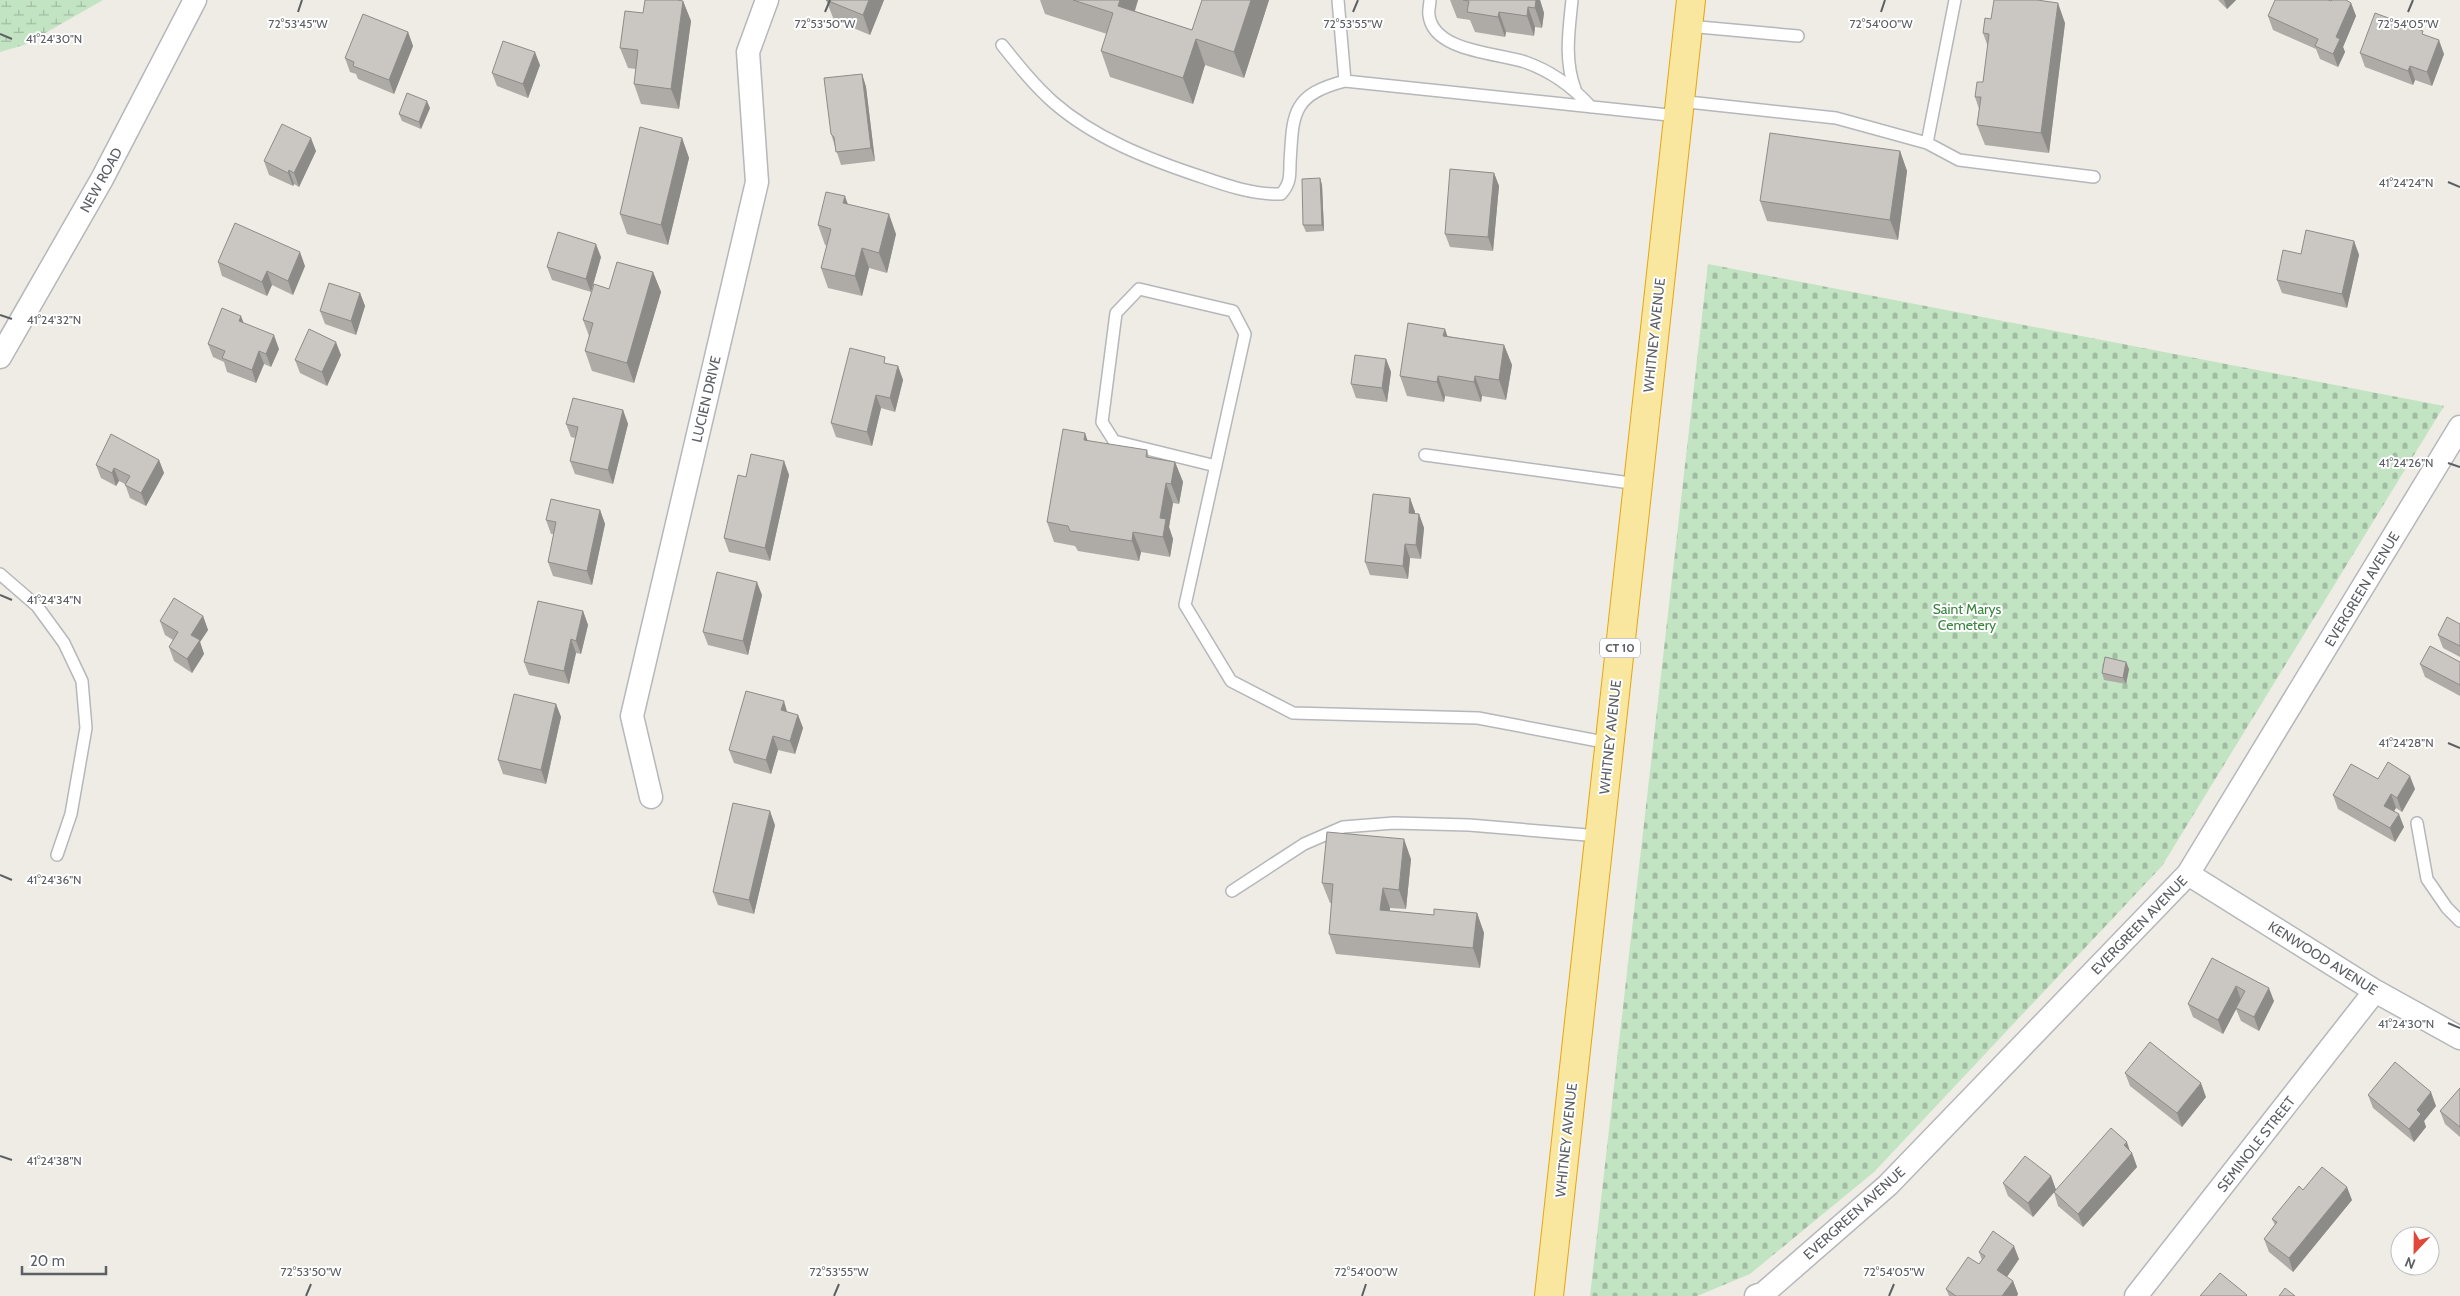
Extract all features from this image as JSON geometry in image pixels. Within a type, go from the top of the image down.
[{"type":"highway","name":"WHITNEY AVENUE","points":[[1548,1296],[1690,13]]},
{"type":"street","name":"NEW ROAD","points":[[0,357],[102,179],[195,0]]},
{"type":"street","name":"LUCIEN DRIVE","points":[[651,798],[632,716],[757,182],[748,52],[767,0]]},
{"type":"street","name":"EVERGREEN AVENUE","points":[[1756,1296],[1764,1293],[1888,1185],[2188,874],[2460,427]]},
{"type":"street","name":"KENWOOD AVENUE","points":[[2188,874],[2375,991],[2460,1038]]},
{"type":"street","name":"SEMINOLE STREET","points":[[2136,1296],[2375,991]]},
{"type":"lane","points":[[1338,0],[1345,81]]},
{"type":"lane","points":[[1430,0],[1429,16],[1433,28],[1452,43],[1489,55],[1523,61],[1548,72],[1575,89],[1591,107]]},
{"type":"lane","points":[[1572,0],[1568,57],[1569,72],[1575,89]]},
{"type":"lane","points":[[1927,144],[1955,0]]},
{"type":"lane","points":[[1690,13],[1798,36]]},
{"type":"lane","points":[[1002,45],[1023,72],[1054,103],[1108,140],[1164,165],[1264,195],[1281,194],[1289,184],[1292,119],[1307,96],[1329,85],[1345,81],[1591,107],[1679,109],[1836,118],[1927,144],[1959,160],[2094,177]]},
{"type":"lane","points":[[1216,466],[1114,441],[1102,422],[1116,313],[1139,289],[1233,311],[1245,334],[1216,466],[1185,605],[1231,681],[1293,714],[1478,718],[1609,743]]},
{"type":"lane","points":[[1425,455],[1638,484]]},
{"type":"lane","points":[[0,574],[37,606],[64,643],[82,681],[86,728],[71,814],[57,856]]},
{"type":"lane","points":[[1232,891],[1304,844],[1343,827],[1394,823],[1469,825],[1599,836]]},
{"type":"lane","points":[[2416,823],[2427,879],[2447,908],[2460,921]]},
{"type":"green space","points":[[0,0],[103,0],[24,45],[0,52]]},
{"type":"green space","name":"Saint Marys Cemetery","points":[[1708,264],[2444,406],[2162,866],[1874,1172],[1750,1274],[1697,1296],[1590,1296]]},
{"type":"building","points":[[645,0],[683,1],[671,89],[634,84],[638,50],[620,48],[625,11],[643,13]]},
{"type":"building","points":[[826,0],[869,0],[863,15]]},
{"type":"building","points":[[1073,0],[1120,0],[1118,6],[1192,30],[1202,0],[1251,0],[1234,52],[1196,39],[1183,78],[1101,51],[1113,13]]},
{"type":"building","points":[[1463,0],[1536,0],[1535,8],[1528,7],[1527,16],[1499,12],[1498,17],[1467,12],[1469,1]]},
{"type":"building","points":[[1994,0],[2037,0],[2058,3],[2041,133],[1977,125],[1981,97],[1975,97],[1977,82],[1983,82],[1989,34],[1983,33],[1985,18],[1991,19]]},
{"type":"building","points":[[2275,0],[2346,0],[2351,3],[2336,37],[2340,39],[2333,54],[2315,46],[2318,39],[2268,16]]},
{"type":"building","points":[[2375,13],[2423,31],[2422,34],[2439,40],[2427,72],[2410,66],[2408,71],[2360,53]]},
{"type":"building","points":[[363,14],[408,32],[389,80],[353,66],[354,62],[345,58]]},
{"type":"building","points":[[503,41],[535,52],[523,84],[492,73]]},
{"type":"building","points":[[862,74],[871,148],[836,152],[834,137],[831,134],[824,78]]},
{"type":"building","points":[[407,93],[427,101],[419,122],[399,114]]},
{"type":"building","points":[[282,124],[311,138],[294,173],[289,170],[288,173],[264,161]]},
{"type":"building","points":[[640,127],[682,138],[661,225],[620,214]]},
{"type":"building","points":[[1770,133],[1900,151],[1890,220],[1760,201]]},
{"type":"building","points":[[1450,169],[1494,173],[1488,237],[1445,234]]},
{"type":"building","points":[[1320,178],[1322,225],[1303,225],[1302,179]]},
{"type":"building","points":[[826,192],[845,196],[843,203],[889,214],[879,253],[862,248],[855,276],[821,268],[831,229],[818,225]]},
{"type":"building","points":[[235,223],[300,252],[288,281],[267,271],[262,282],[218,262]]},
{"type":"building","points":[[2306,230],[2354,241],[2342,294],[2277,280],[2283,250],[2301,254]]},
{"type":"building","points":[[558,232],[596,244],[586,279],[547,267]]},
{"type":"building","points":[[617,262],[653,272],[627,363],[585,351],[593,323],[583,320],[594,284],[609,289]]},
{"type":"building","points":[[329,283],[360,293],[351,321],[320,311]]},
{"type":"building","points":[[222,308],[241,316],[239,321],[274,335],[266,354],[259,351],[252,370],[222,358],[225,351],[208,344]]},
{"type":"building","points":[[1408,323],[1445,329],[1443,336],[1504,345],[1499,380],[1475,376],[1474,382],[1438,376],[1437,382],[1400,376]]},
{"type":"building","points":[[309,329],[336,342],[322,372],[295,360]]},
{"type":"building","points":[[850,348],[885,357],[884,363],[898,366],[890,398],[876,395],[867,432],[831,423]]},
{"type":"building","points":[[1355,355],[1386,359],[1382,388],[1351,384]]},
{"type":"building","points":[[573,398],[623,410],[608,470],[570,461],[578,427],[566,424]]},
{"type":"building","points":[[1063,429],[1085,433],[1084,440],[1147,450],[1146,457],[1175,462],[1171,484],[1166,483],[1160,518],[1166,519],[1163,537],[1133,532],[1132,541],[1070,531],[1068,526],[1047,522]]},
{"type":"building","points":[[111,434],[159,460],[141,493],[125,485],[130,476],[114,468],[112,473],[96,465]]},
{"type":"building","points":[[751,454],[784,461],[765,548],[724,538],[738,475],[746,477]]},
{"type":"building","points":[[1373,494],[1410,498],[1409,513],[1419,514],[1416,545],[1405,544],[1403,566],[1365,562]]},
{"type":"building","points":[[551,499],[600,510],[587,571],[548,562],[556,522],[546,520]]},
{"type":"building","points":[[717,572],[757,582],[743,641],[703,632]]},
{"type":"building","points":[[174,598],[203,616],[191,635],[200,640],[187,659],[169,647],[178,632],[160,621]]},
{"type":"building","points":[[538,601],[583,611],[576,641],[571,639],[564,671],[524,662]]},
{"type":"building","points":[[2447,617],[2460,624],[2460,646],[2438,635]]},
{"type":"building","points":[[2430,646],[2460,662],[2460,685],[2420,664]]},
{"type":"building","points":[[2105,657],[2126,662],[2123,678],[2102,673]]},
{"type":"building","points":[[746,691],[784,701],[781,710],[798,715],[790,741],[773,736],[766,760],[729,750]]},
{"type":"building","points":[[514,694],[556,704],[541,770],[498,760]]},
{"type":"building","points":[[2388,762],[2410,776],[2397,798],[2391,794],[2384,806],[2399,814],[2390,828],[2333,795],[2351,764],[2378,779]]},
{"type":"building","points":[[733,803],[770,811],[749,900],[713,892]]},
{"type":"building","points":[[1327,832],[1404,839],[1399,890],[1383,888],[1380,910],[1434,915],[1434,909],[1477,913],[1473,948],[1329,934],[1333,884],[1322,883]]},
{"type":"building","points":[[2212,958],[2269,988],[2254,1017],[2236,1008],[2245,991],[2236,986],[2218,1020],[2188,1004]]},
{"type":"building","points":[[2150,1042],[2201,1083],[2177,1113],[2125,1073]]},
{"type":"building","points":[[2395,1062],[2431,1092],[2417,1110],[2421,1114],[2409,1129],[2368,1095]]},
{"type":"building","points":[[2460,1088],[2460,1127],[2440,1111]]},
{"type":"building","points":[[2111,1128],[2127,1142],[2124,1145],[2132,1153],[2078,1214],[2054,1192]]},
{"type":"building","points":[[2025,1156],[2051,1176],[2028,1203],[2003,1183]]},
{"type":"building","points":[[2322,1167],[2347,1187],[2289,1258],[2264,1239],[2277,1222],[2272,1219],[2299,1186],[2303,1190]]},
{"type":"building","points":[[1993,1231],[2014,1246],[1997,1270],[2013,1281],[2002,1296],[1956,1296],[1946,1289],[1968,1257],[1979,1264],[1985,1256],[1979,1252]]},
{"type":"building","points":[[2220,1273],[2247,1295],[2200,1296]]},
{"type":"building","points":[[2285,1288],[2295,1296],[2279,1296]]}]
